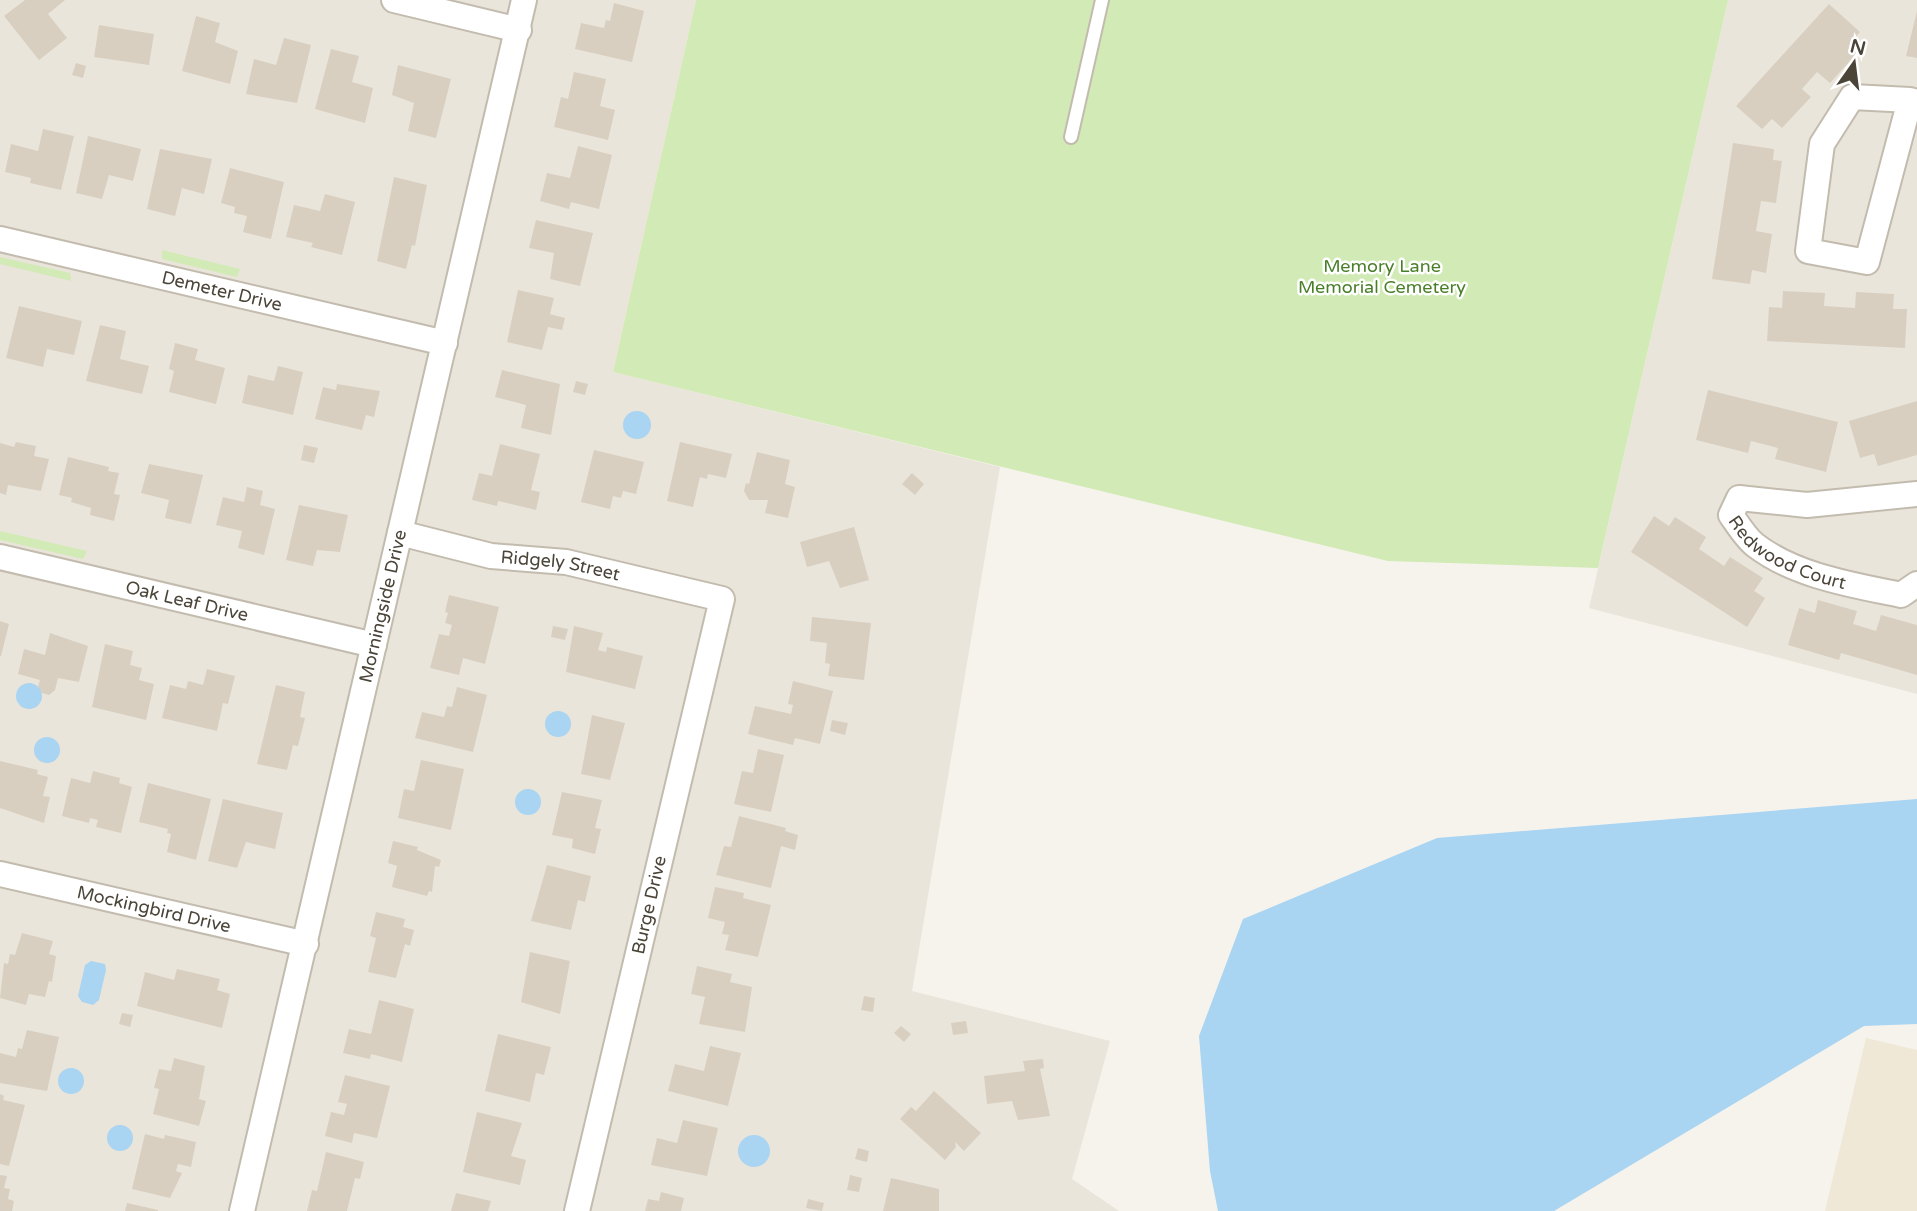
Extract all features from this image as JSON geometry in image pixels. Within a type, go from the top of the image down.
[{"type":"street","points":[[394,0],[519,30]]},
{"type":"street","name":"Morningside Drive","points":[[242,1211],[524,0]]},
{"type":"street","points":[[1852,97],[1914,101],[1867,262],[1808,251],[1822,144],[1852,97]]},
{"type":"street","name":"Demeter Drive","points":[[0,239],[445,343]]},
{"type":"street","name":"Redwood Court","points":[[1917,494],[1807,505],[1739,498],[1731,515],[1754,545],[1793,565],[1847,584],[1901,595],[1917,584]]},
{"type":"street","name":"Ridgely Street","points":[[400,533],[491,556],[566,562],[722,599]]},
{"type":"street","name":"Oak Leaf Drive","points":[[0,557],[374,645]]},
{"type":"street","name":"Burge Drive","points":[[577,1211],[722,599]]},
{"type":"street","name":"Mockingbird Drive","points":[[0,874],[306,944]]},
{"type":"lane","points":[[1072,137],[1102,0]]},
{"type":"shaded area","points":[[0,0],[696,0],[613,372],[1000,467],[912,991],[1110,1041],[1072,1179],[1119,1211],[0,1211]]},
{"type":"shaded area","points":[[1728,0],[1917,0],[1917,694],[1589,608]]},
{"type":"shaded area","points":[[1866,1038],[1917,1050],[1917,1211],[1825,1211]]},
{"type":"green space","name":"Memory Lane Memorial Cemetery","points":[[696,0],[1728,0],[1598,568],[1388,561],[613,372]]},
{"type":"green space","points":[[162,250],[240,269],[237,277],[162,259]]},
{"type":"green space","points":[[0,257],[70,273],[71,281],[0,264]]},
{"type":"green space","points":[[0,531],[87,551],[83,559],[0,540]]},
{"type":"water","points":[[637,411],[647,415],[651,425],[647,435],[637,439],[627,435],[623,425],[627,415]]},
{"type":"water","points":[[29,683],[38,687],[42,696],[38,705],[29,709],[20,705],[16,696],[20,687]]},
{"type":"water","points":[[558,711],[567,715],[571,724],[567,733],[558,737],[549,733],[545,724],[549,715]]},
{"type":"water","points":[[47,737],[56,741],[60,750],[56,759],[47,763],[38,759],[34,750],[38,741]]},
{"type":"water","points":[[528,789],[537,793],[541,802],[537,811],[528,815],[519,811],[515,802],[519,793]]},
{"type":"water","points":[[1917,799],[1917,1024],[1864,1026],[1554,1211],[1218,1211],[1210,1171],[1199,1036],[1243,919],[1437,838]]},
{"type":"water","points":[[91,961],[105,964],[106,970],[99,1000],[93,1005],[82,1002],[78,996],[85,965]]},
{"type":"water","points":[[71,1068],[80,1072],[84,1081],[80,1090],[71,1094],[62,1090],[58,1081],[62,1072]]},
{"type":"water","points":[[120,1125],[129,1129],[133,1138],[129,1147],[120,1151],[111,1147],[107,1138],[111,1129]]},
{"type":"water","points":[[754,1135],[765,1140],[770,1151],[765,1162],[754,1167],[743,1162],[738,1151],[743,1140]]},
{"type":"building","points":[[25,0],[65,0],[48,14],[67,38],[39,60],[4,16]]},
{"type":"building","points":[[614,3],[644,11],[632,62],[575,49],[581,23],[604,28],[606,20],[610,21]]},
{"type":"building","points":[[1829,4],[1860,32],[1850,43],[1859,51],[1830,83],[1817,72],[1802,89],[1811,97],[1782,128],[1772,119],[1762,129],[1736,106]]},
{"type":"building","points":[[1917,11],[1917,58],[1906,56]]},
{"type":"building","points":[[196,16],[220,23],[215,42],[238,51],[230,84],[182,71]]},
{"type":"building","points":[[99,25],[154,34],[149,65],[94,57]]},
{"type":"building","points":[[284,38],[311,45],[297,103],[246,94],[254,59],[276,65]]},
{"type":"building","points":[[331,49],[359,56],[352,82],[373,88],[365,123],[315,109]]},
{"type":"building","points":[[76,63],[86,66],[83,78],[72,75]]},
{"type":"building","points":[[398,65],[451,79],[436,138],[408,131],[414,103],[392,95]]},
{"type":"building","points":[[574,72],[606,79],[600,106],[615,110],[608,140],[554,127],[561,97],[568,99]]},
{"type":"building","points":[[43,129],[74,136],[61,190],[30,183],[31,178],[5,172],[11,144],[38,151]]},
{"type":"building","points":[[88,136],[141,149],[133,181],[109,175],[102,199],[76,193]]},
{"type":"building","points":[[1733,143],[1774,149],[1773,160],[1782,161],[1776,203],[1761,201],[1756,231],[1772,234],[1766,273],[1752,270],[1750,284],[1712,279]]},
{"type":"building","points":[[578,146],[612,155],[599,209],[571,202],[569,209],[540,201],[547,173],[570,178]]},
{"type":"building","points":[[160,149],[212,159],[204,194],[182,188],[175,216],[147,209]]},
{"type":"building","points":[[230,168],[284,182],[271,239],[243,232],[247,216],[234,213],[235,207],[221,203]]},
{"type":"building","points":[[394,177],[427,185],[415,246],[412,245],[406,269],[377,261]]},
{"type":"building","points":[[325,194],[355,202],[342,255],[311,247],[313,243],[286,237],[294,205],[320,211]]},
{"type":"building","points":[[536,220],[593,233],[580,286],[550,279],[554,253],[529,248]]},
{"type":"building","points":[[518,290],[554,298],[550,314],[565,318],[562,330],[548,327],[542,350],[507,342]]},
{"type":"building","points":[[1783,291],[1825,293],[1824,306],[1855,308],[1856,292],[1894,294],[1893,309],[1907,309],[1905,348],[1767,341],[1769,307],[1782,308]]},
{"type":"building","points":[[19,306],[82,321],[74,355],[47,349],[43,367],[6,358]]},
{"type":"building","points":[[100,325],[126,331],[120,359],[149,366],[142,394],[86,381]]},
{"type":"building","points":[[175,343],[198,349],[195,360],[225,368],[216,404],[169,392],[174,371],[169,369]]},
{"type":"building","points":[[278,366],[303,372],[293,415],[242,403],[248,375],[274,381]]},
{"type":"building","points":[[502,370],[560,384],[551,435],[521,428],[526,405],[495,397]]},
{"type":"building","points":[[576,381],[588,384],[585,395],[573,392]]},
{"type":"building","points":[[337,384],[380,391],[374,417],[366,415],[362,430],[315,419],[323,387],[336,390]]},
{"type":"building","points":[[1708,390],[1838,422],[1826,472],[1775,459],[1778,448],[1751,441],[1748,453],[1696,440]]},
{"type":"building","points":[[1917,401],[1917,455],[1878,466],[1874,454],[1860,458],[1849,421]]},
{"type":"building","points":[[16,442],[36,446],[34,456],[49,459],[41,491],[8,485],[6,495],[0,493],[0,443],[14,447]]},
{"type":"building","points":[[680,442],[732,454],[726,478],[708,474],[707,479],[700,477],[693,507],[667,501]]},
{"type":"building","points":[[500,444],[540,454],[531,490],[540,492],[536,510],[498,501],[497,506],[472,500],[479,473],[492,476]]},
{"type":"building","points":[[304,445],[318,448],[314,463],[301,460]]},
{"type":"building","points":[[594,450],[644,462],[636,494],[623,491],[621,498],[613,496],[610,509],[581,502]]},
{"type":"building","points":[[757,452],[790,460],[785,484],[795,487],[788,518],[765,513],[768,500],[749,500],[744,491],[746,483],[749,484]]},
{"type":"building","points":[[68,457],[109,467],[108,471],[119,473],[114,494],[120,495],[114,521],[90,515],[91,508],[71,502],[72,498],[59,495]]},
{"type":"building","points":[[149,464],[203,475],[191,524],[165,518],[169,500],[141,493]]},
{"type":"building","points":[[912,473],[924,484],[915,495],[902,484]]},
{"type":"building","points":[[247,487],[263,491],[260,505],[275,509],[264,555],[238,548],[242,531],[216,525],[223,497],[244,502]]},
{"type":"building","points":[[299,505],[348,515],[340,552],[317,550],[313,566],[286,560]]},
{"type":"building","points":[[1654,516],[1669,526],[1675,517],[1706,537],[1699,549],[1724,566],[1730,557],[1763,578],[1754,591],[1765,598],[1747,627],[1631,552]]},
{"type":"building","points":[[854,527],[869,580],[840,588],[829,561],[807,567],[800,542]]},
{"type":"building","points":[[449,595],[499,607],[485,664],[463,658],[459,675],[430,668],[439,634],[449,636],[452,625],[445,623]]},
{"type":"building","points":[[1818,600],[1857,611],[1853,624],[1876,631],[1881,615],[1917,625],[1917,675],[1841,653],[1839,660],[1788,645],[1799,608],[1815,613]]},
{"type":"building","points":[[812,617],[871,623],[864,680],[828,676],[830,664],[825,663],[827,643],[810,641]]},
{"type":"building","points":[[0,621],[9,624],[1,656],[0,656]]},
{"type":"building","points":[[553,626],[568,629],[565,640],[551,637]]},
{"type":"building","points":[[574,626],[603,633],[598,650],[606,652],[607,647],[643,656],[635,689],[566,672]]},
{"type":"building","points":[[50,633],[88,646],[79,682],[58,678],[55,690],[49,695],[42,693],[38,686],[40,680],[18,674],[24,649],[45,655]]},
{"type":"building","points":[[105,644],[133,651],[130,665],[142,668],[139,680],[154,684],[146,720],[92,707]]},
{"type":"building","points":[[207,669],[235,676],[228,704],[223,703],[217,731],[162,718],[170,685],[186,689],[188,681],[203,685]]},
{"type":"building","points":[[793,681],[833,691],[820,744],[795,738],[793,745],[748,734],[755,706],[791,714],[793,705],[788,704]]},
{"type":"building","points":[[276,685],[305,692],[300,717],[305,718],[298,746],[293,745],[287,770],[257,764]]},
{"type":"building","points":[[457,687],[487,695],[473,752],[415,738],[422,712],[444,717],[447,706],[452,707]]},
{"type":"building","points":[[592,715],[625,723],[610,780],[581,774]]},
{"type":"building","points":[[832,720],[848,723],[845,735],[830,731]]},
{"type":"building","points":[[758,749],[784,755],[771,812],[734,804],[742,771],[753,773]]},
{"type":"building","points":[[421,760],[464,769],[451,830],[398,818],[404,789],[414,791]]},
{"type":"building","points":[[0,761],[38,770],[37,774],[48,777],[43,796],[50,797],[44,823],[0,808]]},
{"type":"building","points":[[93,771],[120,778],[119,783],[132,787],[121,833],[96,827],[98,820],[90,818],[89,823],[62,816],[71,778],[90,783]]},
{"type":"building","points":[[148,783],[211,799],[196,860],[167,852],[171,834],[167,833],[168,829],[139,822]]},
{"type":"building","points":[[562,792],[602,800],[595,828],[601,829],[595,854],[572,848],[573,839],[552,835]]},
{"type":"building","points":[[223,799],[283,813],[275,849],[246,842],[237,868],[208,861]]},
{"type":"building","points":[[739,816],[786,828],[785,831],[798,835],[795,850],[781,846],[771,888],[716,875],[724,846],[731,847]]},
{"type":"building","points":[[393,841],[418,847],[417,850],[441,860],[439,867],[435,866],[432,892],[429,891],[427,896],[392,887],[397,866],[388,863]]},
{"type":"building","points":[[547,865],[591,876],[585,902],[578,900],[571,930],[531,921]]},
{"type":"building","points":[[715,887],[744,893],[743,898],[771,905],[758,957],[725,950],[729,935],[722,934],[725,922],[708,918]]},
{"type":"building","points":[[376,912],[405,919],[403,927],[414,930],[410,946],[405,944],[396,978],[368,972],[376,938],[370,936]]},
{"type":"building","points":[[22,933],[53,941],[49,954],[56,956],[52,982],[49,981],[45,997],[29,994],[26,1005],[0,998],[4,963],[8,964],[10,954],[15,955]]},
{"type":"building","points":[[530,952],[570,961],[560,1014],[521,1002]]},
{"type":"building","points":[[697,966],[732,974],[730,982],[752,987],[745,1032],[699,1024],[705,997],[691,994]]},
{"type":"building","points":[[177,969],[220,979],[217,990],[230,994],[222,1028],[137,1006],[145,972],[174,980]]},
{"type":"building","points":[[864,996],[875,998],[873,1012],[861,1010]]},
{"type":"building","points":[[379,1000],[414,1009],[402,1062],[371,1054],[370,1059],[343,1053],[349,1029],[371,1034]]},
{"type":"building","points":[[122,1013],[133,1015],[130,1027],[119,1024]]},
{"type":"building","points":[[966,1021],[968,1033],[953,1035],[951,1023]]},
{"type":"building","points":[[901,1026],[911,1034],[904,1042],[894,1033]]},
{"type":"building","points":[[27,1030],[59,1037],[47,1091],[0,1083],[0,1053],[16,1057],[18,1048],[22,1049]]},
{"type":"building","points":[[498,1034],[551,1047],[544,1075],[536,1073],[530,1102],[485,1091]]},
{"type":"building","points":[[710,1046],[741,1053],[728,1106],[668,1091],[675,1064],[704,1071]]},
{"type":"building","points":[[174,1058],[205,1066],[199,1099],[206,1101],[199,1126],[153,1114],[159,1089],[154,1088],[159,1069],[171,1071]]},
{"type":"building","points":[[1043,1059],[1044,1068],[1040,1069],[1050,1116],[1018,1120],[1012,1101],[987,1104],[984,1076],[1025,1071],[1023,1061]]},
{"type":"building","points":[[345,1075],[390,1086],[377,1138],[354,1133],[352,1143],[325,1136],[331,1112],[344,1115],[347,1104],[338,1102]]},
{"type":"building","points":[[934,1091],[981,1133],[964,1151],[955,1142],[956,1147],[945,1160],[900,1119],[911,1107],[916,1111]]},
{"type":"building","points":[[0,1094],[4,1096],[3,1100],[25,1105],[9,1166],[0,1164]]},
{"type":"building","points":[[477,1112],[522,1123],[511,1156],[526,1160],[520,1185],[463,1172]]},
{"type":"building","points":[[683,1120],[718,1128],[707,1176],[651,1165],[657,1138],[677,1143]]},
{"type":"building","points":[[145,1134],[164,1139],[165,1135],[196,1142],[191,1167],[178,1164],[176,1171],[182,1173],[170,1198],[132,1189]]},
{"type":"building","points":[[858,1148],[869,1151],[867,1162],[855,1159]]},
{"type":"building","points":[[326,1152],[364,1162],[360,1179],[355,1178],[347,1211],[307,1211],[312,1190],[317,1191]]},
{"type":"building","points":[[0,1175],[7,1176],[4,1188],[10,1189],[8,1199],[14,1201],[12,1211],[0,1211]]},
{"type":"building","points":[[850,1175],[862,1178],[859,1192],[847,1190]]},
{"type":"building","points":[[891,1178],[939,1189],[939,1211],[883,1211]]},
{"type":"building","points":[[661,1192],[684,1198],[681,1211],[645,1211],[648,1199],[659,1201]]},
{"type":"building","points":[[456,1193],[491,1201],[488,1211],[451,1211]]},
{"type":"building","points":[[808,1199],[824,1203],[822,1211],[806,1208]]},
{"type":"building","points":[[127,1203],[158,1210],[158,1211],[125,1211]]}]
